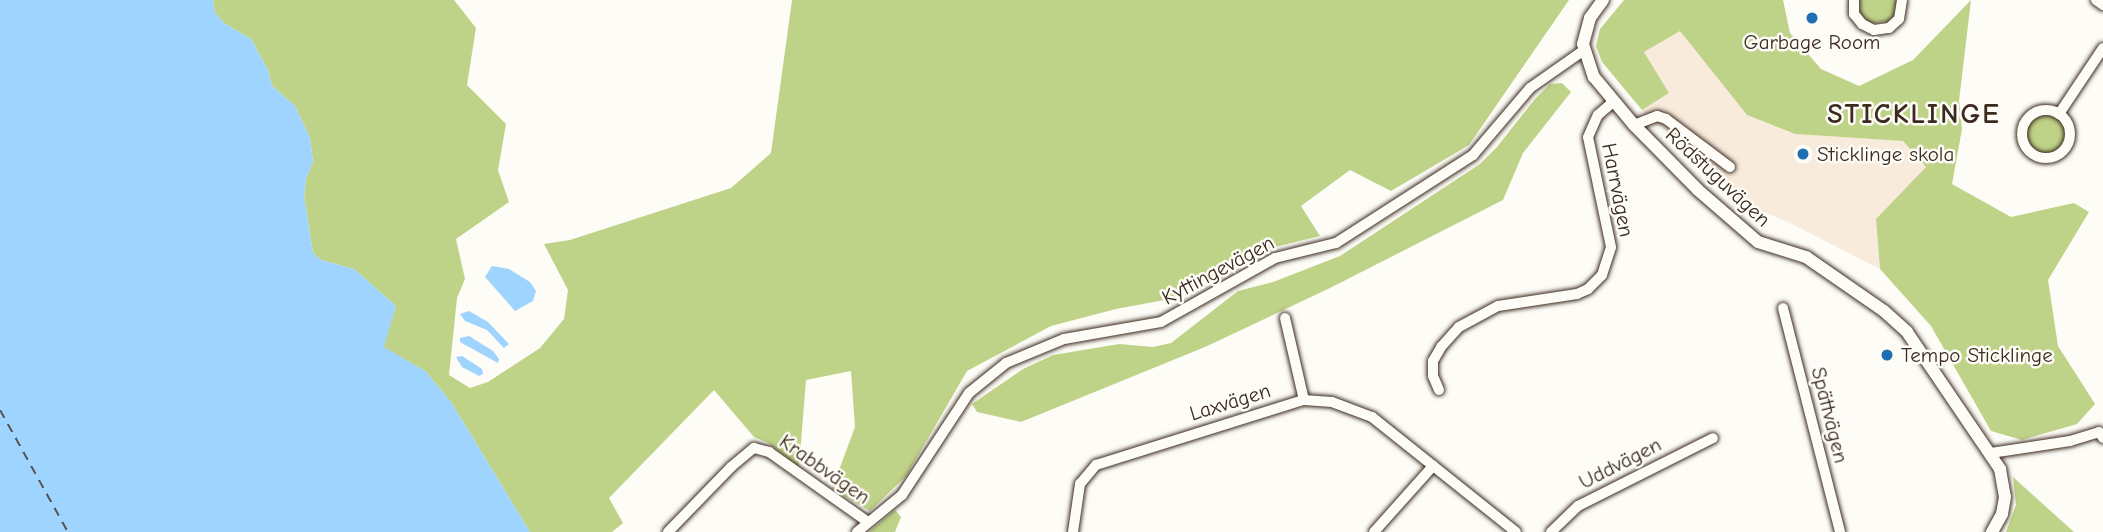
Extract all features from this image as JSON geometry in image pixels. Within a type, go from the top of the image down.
[{"type":"street","points":[[1584,50],[1584,33],[1603,0]]},
{"type":"street","points":[[1854,0],[1854,14],[1862,24],[1874,30],[1889,28],[1899,19],[1902,0]]},
{"type":"street","points":[[2096,0],[2103,5]]},
{"type":"street","points":[[2059,114],[2103,48]]},
{"type":"street","name":"Rödstuguvägen","points":[[1584,50],[1594,77],[1634,125],[1698,190],[1758,242],[1805,257],[1884,311],[1922,350],[2000,469],[2005,497],[2002,514],[1993,532]]},
{"type":"street","name":"Kyttingevägen","points":[[858,532],[902,495],[970,393],[1006,363],[1064,339],[1161,321],[1275,258],[1336,243],[1473,155],[1530,88],[1584,50]]},
{"type":"street","name":"Harrvägen","points":[[1439,390],[1433,376],[1433,361],[1447,338],[1459,327],[1498,306],[1577,294],[1588,289],[1602,275],[1611,247],[1588,137],[1598,115],[1614,101]]},
{"type":"street","points":[[2052,111],[2059,114],[2069,127],[2068,143],[2064,150],[2050,158],[2034,155],[2023,142],[2025,123],[2036,112],[2052,111]]},
{"type":"street","points":[[1634,125],[1657,116],[1730,167]]},
{"type":"street","name":"Spättvägen","points":[[1783,307],[1840,532]]},
{"type":"street","points":[[1285,318],[1304,400]]},
{"type":"street","name":"Laxvägen","points":[[1073,532],[1080,484],[1096,465],[1304,400],[1332,401],[1372,417],[1516,532]]},
{"type":"street","points":[[1991,453],[2070,441],[2102,433]]},
{"type":"street","name":"Uddvägen","points":[[1550,532],[1578,506],[1713,438]]},
{"type":"street","name":"Krabbvägen","points":[[668,532],[754,448],[769,452],[867,522]]},
{"type":"street","points":[[1374,532],[1433,466]]},
{"type":"shaded area","name":"Sticklinge skola","points":[[1680,30],[1747,115],[1795,134],[1903,141],[1926,167],[1876,219],[1880,269],[1790,223],[1754,208],[1642,110],[1669,93],[1644,52]]},
{"type":"green space","points":[[213,0],[454,0],[476,28],[467,85],[506,124],[498,170],[509,202],[456,239],[465,279],[457,298],[449,375],[470,388],[488,382],[540,348],[564,319],[568,290],[544,244],[570,240],[731,188],[771,153],[792,0],[1569,0],[1469,145],[1391,191],[1350,170],[1301,206],[1320,236],[1250,253],[1175,298],[1116,309],[1051,326],[967,371],[906,476],[870,511],[832,489],[855,427],[851,371],[806,380],[799,467],[768,443],[754,437],[714,390],[609,498],[623,523],[612,532],[530,532],[451,402],[425,371],[383,347],[396,306],[354,269],[321,260],[313,253],[304,196],[306,179],[313,161],[310,138],[295,106],[272,86],[268,70],[251,39],[224,23],[215,13]]},
{"type":"green space","points":[[1624,0],[1783,0],[1790,33],[1821,69],[1859,86],[1913,60],[1971,0],[1959,101],[1962,129],[1952,184],[2011,217],[2074,203],[2089,212],[2048,280],[2058,346],[2095,404],[2077,424],[2022,440],[1991,431],[1931,326],[1880,269],[1876,219],[1926,167],[1903,141],[1795,134],[1747,115],[1680,31],[1644,52],[1669,93],[1642,110],[1602,62],[1596,46],[1600,29]]},
{"type":"green space","points":[[1859,0],[1897,0],[1897,10],[1890,21],[1871,23],[1861,15]]},
{"type":"green space","points":[[1562,83],[1571,92],[1523,153],[1503,200],[1330,288],[1205,347],[1021,422],[977,412],[972,404],[1023,369],[1053,355],[1119,344],[1153,347],[1171,343],[1238,291],[1273,282],[1340,256],[1480,164],[1550,84]]},
{"type":"green space","points":[[2046,115],[2060,120],[2065,134],[2060,148],[2046,153],[2032,148],[2027,134],[2032,120]]},
{"type":"green space","points":[[2013,477],[2074,532],[2006,532],[2016,505]]},
{"type":"green space","points":[[895,510],[901,517],[895,532],[869,532]]},
{"type":"water","points":[[0,0],[213,0],[215,13],[224,23],[251,39],[268,70],[272,86],[295,106],[310,138],[313,161],[306,179],[304,196],[313,253],[321,260],[354,269],[396,306],[384,347],[425,371],[451,402],[530,532],[0,532]]},
{"type":"water","points":[[492,266],[509,269],[530,282],[536,291],[533,301],[515,311],[485,277]]},
{"type":"water","points":[[469,311],[488,322],[509,344],[504,348],[487,330],[465,321],[460,314]]},
{"type":"water","points":[[469,336],[493,351],[499,359],[498,363],[460,342],[460,338]]},
{"type":"water","points":[[462,356],[482,369],[483,374],[479,376],[462,367],[456,357]]},
{"type":"ferry route","points":[[0,410],[68,532]]},
{"type":"place","name":"Garbage Room","points":[[1812,18]]},
{"type":"place","name":"Sticklinge skola","points":[[1803,154]]},
{"type":"place","name":"Tempo Sticklinge","points":[[1887,355]]},
{"type":"district","name":"STICKLINGE","points":[[1914,114]]}]
